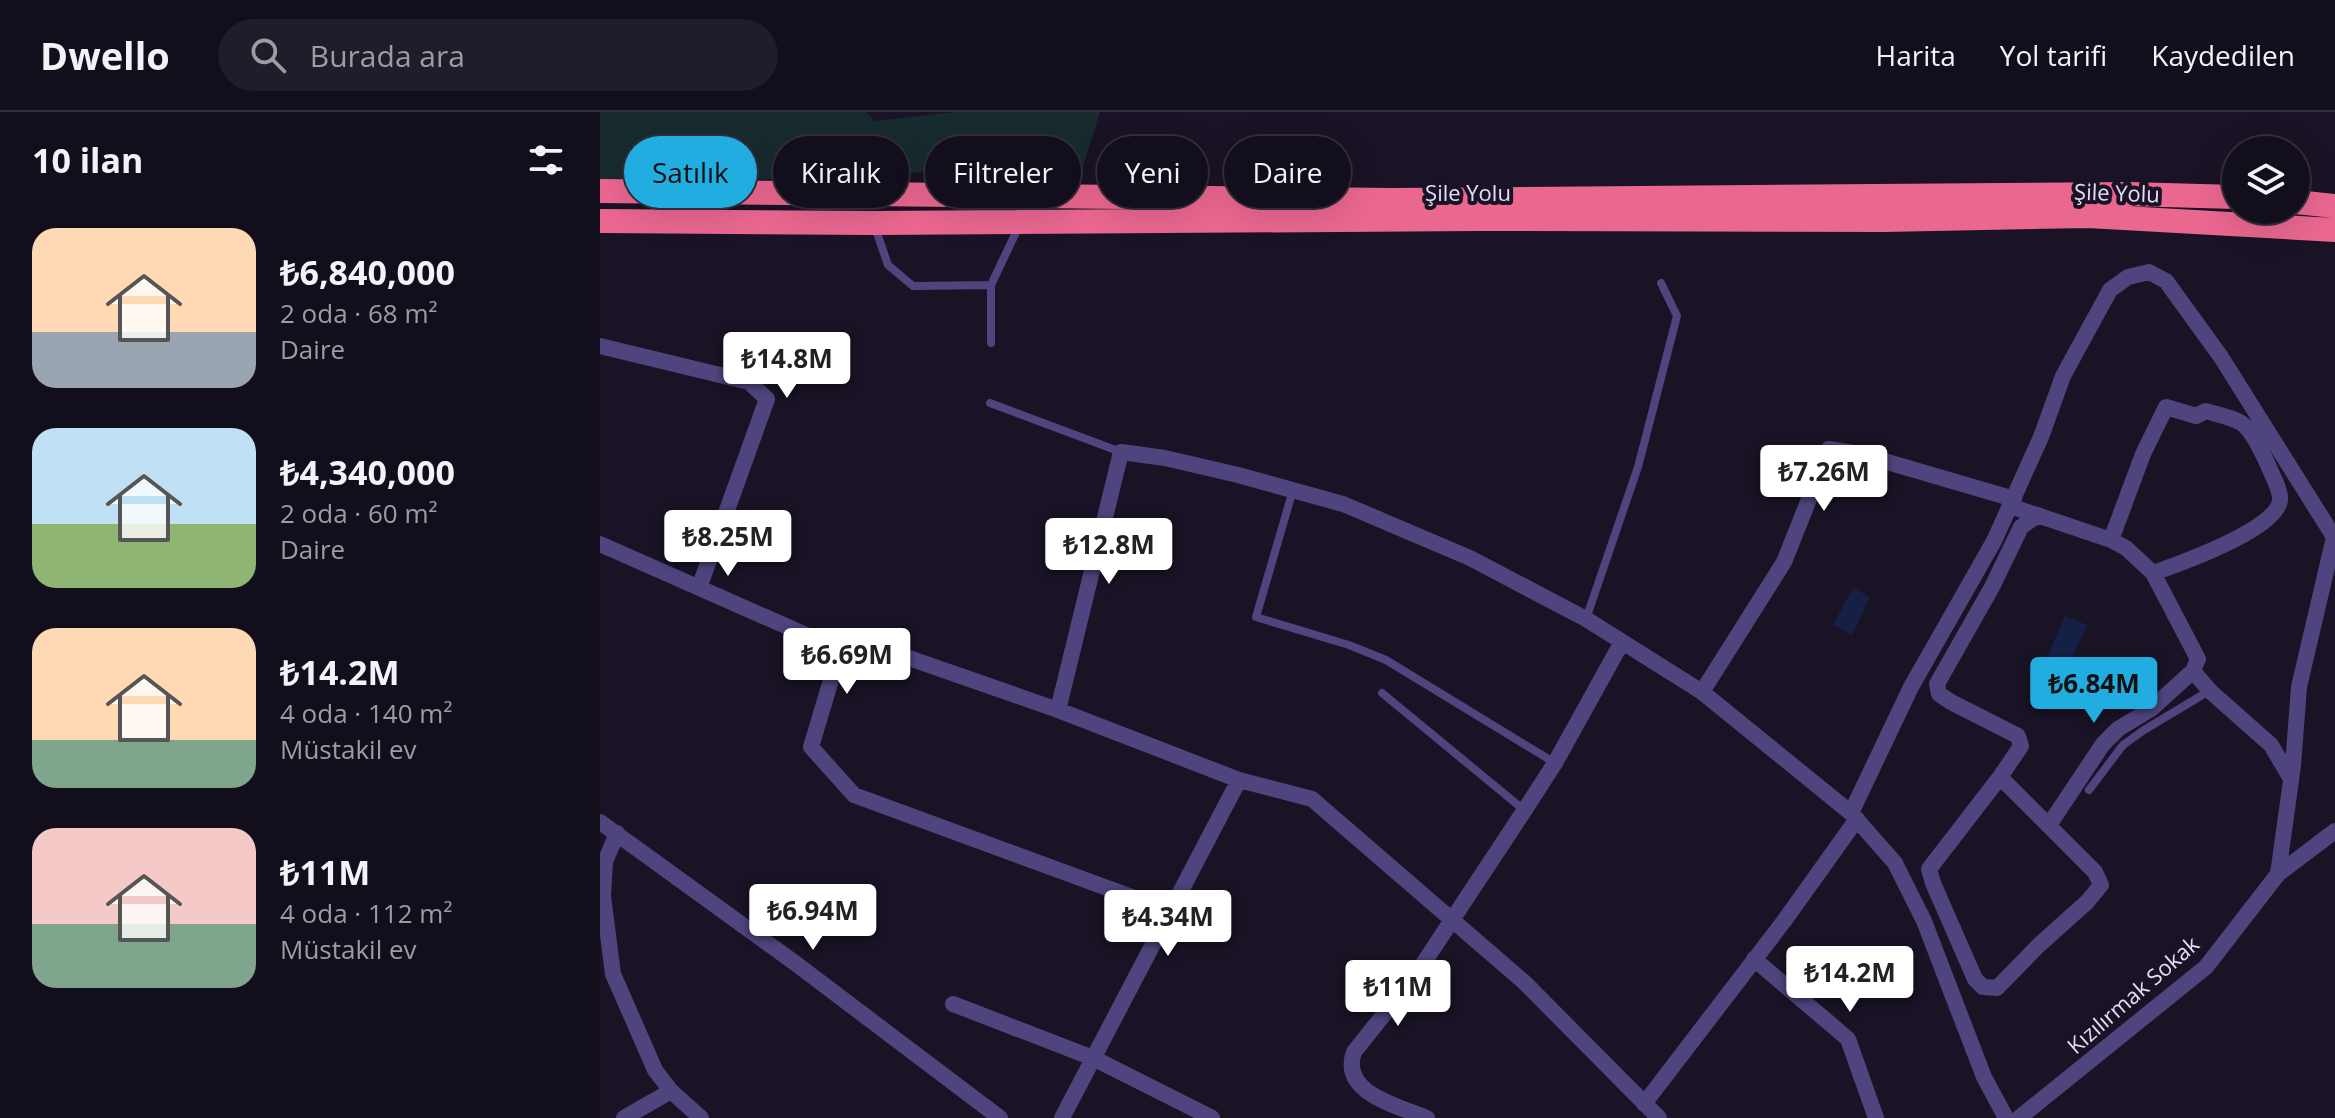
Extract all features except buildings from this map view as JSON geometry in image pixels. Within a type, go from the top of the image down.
[{"type":"highway","name":"Şile Yolu","points":[[600,191],[1586,200],[2129,194],[2222,197]]},
{"type":"highway","points":[[2310,203],[2335,206]]},
{"type":"highway","name":"Şile Yolu","points":[[600,221],[1884,220],[2088,216],[2335,230]]},
{"type":"street","points":[[1644,1104],[1784,921],[1854,816],[1911,687],[1994,541],[2041,437],[2063,376],[2110,290],[2128,277],[2149,272],[2166,281],[2221,357],[2334,534],[2299,687],[2278,874]]},
{"type":"street","points":[[600,346],[749,382],[767,399],[699,588]]},
{"type":"street","points":[[2111,540],[2143,454],[2166,407],[2196,416],[2206,411],[2245,426],[2266,461],[2280,496],[2280,504],[2270,516],[2242,536],[2153,573]]},
{"type":"street","points":[[1702,692],[1784,562],[1829,449],[1860,454],[2012,503],[2111,540],[2126,548],[2153,573],[2198,659],[2193,671],[2151,709],[2118,729],[2103,744],[2049,825]]},
{"type":"street","points":[[1058,710],[1121,452],[1165,458],[1343,504],[1470,558],[1586,619],[1702,692],[1854,816],[1895,863],[1924,921],[1984,1077],[2006,1118]]},
{"type":"street","points":[[2000,777],[2095,872],[2101,885],[1997,988],[1983,987],[1975,979],[1929,869],[2021,746],[2018,736],[1939,694],[1937,684],[1992,587],[2021,527],[2038,515]]},
{"type":"street","points":[[600,544],[840,650],[886,650],[1058,710],[1239,780],[1312,799],[1524,982],[1659,1118]]},
{"type":"street","points":[[1427,1118],[1364,1089],[1354,1075],[1351,1059],[1417,973],[1524,811],[1555,763],[1622,642]]},
{"type":"street","points":[[840,650],[811,747],[854,795],[1170,911]]},
{"type":"street","points":[[2193,671],[2210,691],[2271,745],[2291,779]]},
{"type":"street","points":[[1062,1118],[1239,780]]},
{"type":"street","points":[[600,822],[1000,1118]]},
{"type":"street","name":"Kızılırmak Sokak","points":[[2019,1118],[2206,967],[2278,874],[2335,831]]},
{"type":"street","points":[[617,833],[605,862],[602,896],[607,976],[655,1070],[671,1091],[701,1118]]},
{"type":"street","points":[[1754,959],[1848,1039],[1876,1118]]},
{"type":"street","points":[[953,1004],[1093,1058],[1212,1118]]},
{"type":"street","points":[[624,1118],[671,1091]]},
{"type":"lane","points":[[991,343],[991,285],[1021,222]]},
{"type":"lane","points":[[873,223],[888,265],[913,286],[991,285]]},
{"type":"lane","points":[[1586,619],[1638,467],[1677,316],[1661,283]]},
{"type":"lane","points":[[990,403],[1121,452]]},
{"type":"lane","points":[[1293,490],[1256,617],[1349,645],[1386,660],[1555,763]]},
{"type":"lane","points":[[2089,790],[2123,745],[2210,691]]},
{"type":"lane","points":[[1382,693],[1524,811]]},
{"type":"green space","points":[[600,112],[866,112],[875,121],[955,112],[1100,112],[1083,167],[1081,136],[925,136],[925,169],[909,174],[909,136],[773,136],[773,180],[757,180],[757,136],[624,136],[624,179],[600,179]]},
{"type":"water","points":[[1853,588],[1870,597],[1852,635],[1833,625]]},
{"type":"water","points":[[2065,616],[2087,625],[2069,665],[2048,655]]}]
